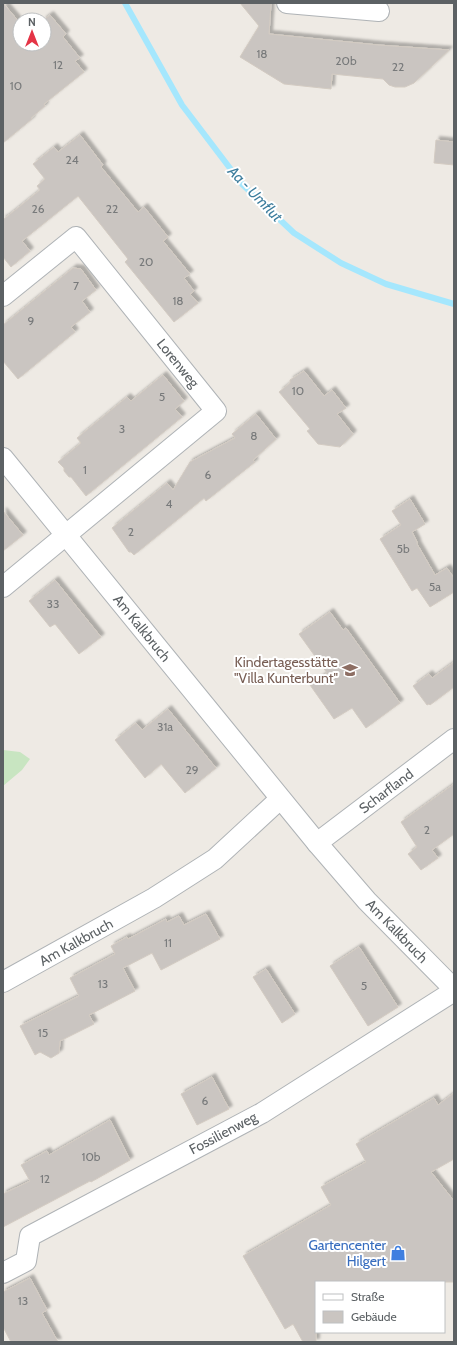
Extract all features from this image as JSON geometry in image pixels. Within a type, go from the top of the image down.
[{"type":"street","points":[[287,3],[379,11]]},
{"type":"street","name":"Lorenweg","points":[[3,296],[76,237],[216,411],[66,536]]},
{"type":"street","name":"Am Kalkbruch","points":[[3,458],[317,843],[367,901],[454,990]]},
{"type":"street","points":[[3,587],[66,536]]},
{"type":"street","name":"Scharfland","points":[[317,843],[454,739]]},
{"type":"street","name":"Am Kalkbruch","points":[[3,982],[154,898],[215,859],[280,799]]},
{"type":"street","name":"Fossilienweg","points":[[3,1273],[26,1261],[30,1236],[262,1113],[454,990]]},
{"type":"green space","points":[[3,750],[20,752],[30,759],[22,770],[3,786]]},
{"type":"building","points":[[3,3],[12,14],[12,52],[52,52],[52,17],[66,34],[63,37],[80,58],[75,61],[84,72],[44,104],[45,106],[31,118],[32,119],[3,143]]},
{"type":"building","points":[[240,3],[271,3],[269,34],[378,45],[449,50],[414,83],[405,87],[395,87],[389,85],[383,79],[332,74],[331,89],[284,84],[240,57],[259,26]]},
{"type":"building","points":[[80,135],[103,165],[101,167],[138,212],[144,207],[168,237],[163,241],[190,274],[184,278],[194,291],[190,294],[198,303],[174,322],[125,262],[128,259],[78,196],[22,241],[30,251],[11,267],[3,257],[3,218],[4,219],[40,190],[37,186],[45,179],[33,164],[54,147],[58,152]]},
{"type":"building","points":[[436,140],[454,142],[454,165],[434,163]]},
{"type":"building","points":[[73,268],[81,269],[96,290],[82,301],[90,312],[71,327],[75,332],[18,379],[3,361],[3,325]]},
{"type":"building","points":[[304,371],[324,396],[332,390],[346,408],[337,414],[353,434],[340,447],[318,444],[307,431],[310,429],[279,392],[290,383],[290,380]]},
{"type":"building","points":[[163,375],[184,401],[175,409],[182,417],[86,496],[58,462],[81,443],[77,438],[127,397],[131,401]]},
{"type":"building","points":[[256,414],[276,439],[253,460],[255,462],[206,501],[204,498],[134,555],[129,552],[112,528],[167,483],[173,490],[190,462],[235,438],[232,434]]},
{"type":"building","points":[[410,499],[425,524],[412,532],[417,544],[435,575],[447,568],[454,578],[454,592],[430,607],[417,588],[412,591],[380,539],[401,525],[392,511]]},
{"type":"building","points":[[3,511],[23,535],[3,551]]},
{"type":"building","points":[[55,580],[101,637],[79,654],[55,624],[50,627],[29,601]]},
{"type":"building","name":"Kindertagesstätte \"Villa Kunterbunt\"","points":[[330,612],[343,630],[346,628],[400,703],[366,728],[352,708],[334,719],[310,685],[327,673],[299,634]]},
{"type":"building","points":[[454,662],[454,687],[430,705],[427,705],[413,686],[429,674],[432,678]]},
{"type":"building","points":[[168,709],[216,768],[185,793],[161,764],[145,778],[115,740],[136,723],[142,730]]},
{"type":"building","points":[[454,784],[454,834],[432,850],[438,858],[421,870],[408,854],[417,847],[401,822]]},
{"type":"building","points":[[206,914],[220,939],[161,970],[152,953],[123,968],[135,991],[89,1015],[94,1024],[60,1041],[59,1053],[51,1058],[40,1052],[35,1055],[20,1026],[79,996],[70,978],[115,954],[111,946],[127,937],[128,939],[166,919],[167,922],[179,916],[184,925]]},
{"type":"building","points":[[359,947],[398,1007],[368,1026],[330,966]]},
{"type":"building","points":[[266,969],[295,1014],[282,1023],[253,977]]},
{"type":"building","points":[[212,1077],[229,1109],[197,1125],[181,1094]]},
{"type":"building","points":[[454,1093],[454,1159],[431,1172],[454,1201],[454,1282],[315,1281],[316,1342],[303,1342],[293,1324],[285,1329],[243,1256],[331,1205],[321,1187],[366,1162],[356,1144],[434,1098],[438,1105]]},
{"type":"building","points":[[110,1120],[130,1160],[91,1182],[90,1181],[3,1227],[3,1194],[30,1181],[21,1165],[47,1151],[49,1155]]},
{"type":"building","points":[[30,1278],[47,1310],[42,1313],[58,1342],[11,1342],[3,1327],[3,1292]]},
{"type":"waterway","name":"Aa - Umflut","points":[[125,3],[182,105],[242,184],[294,233],[341,263],[386,284],[454,304]]},
{"type":"place","name":"Kindertagesstätte \"Villa Kunterbunt\"","points":[[350,670]]},
{"type":"place","name":"Gartencenter Hilgert","points":[[398,1253]]}]
